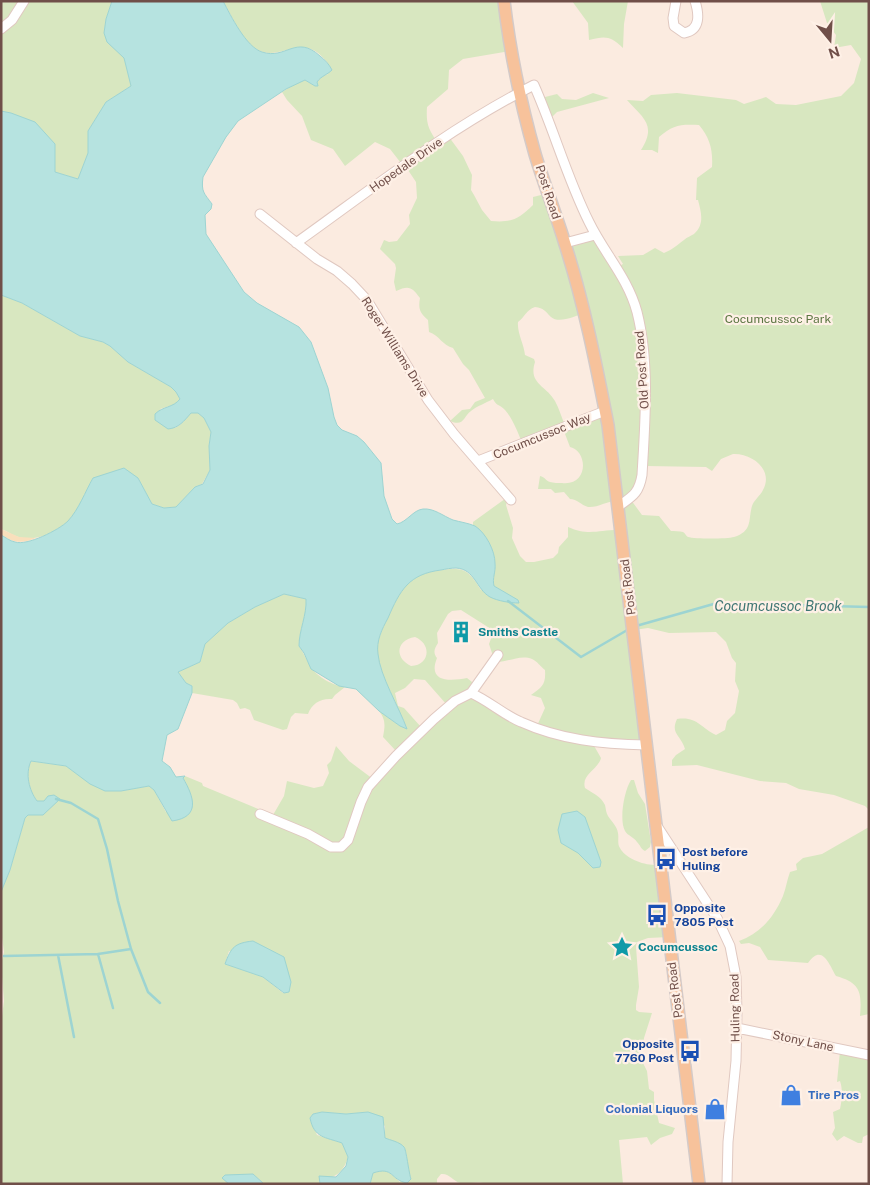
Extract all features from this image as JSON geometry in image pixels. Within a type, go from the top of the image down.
[{"type":"main road","name":"Post Road","points":[[504,1],[520,92],[536,155],[565,243],[584,312],[605,412],[619,506],[699,1184]]},
{"type":"street","points":[[1,29],[12,20],[24,1]]},
{"type":"street","points":[[676,1],[673,18],[674,26],[684,33],[690,32],[698,22],[698,11],[694,1]]},
{"type":"street","name":"Old Post Road","points":[[520,92],[534,85],[574,192],[596,235],[622,276],[636,310],[641,335],[645,398],[642,475],[635,494],[619,506]]},
{"type":"street","name":"Hopedale Drive","points":[[296,243],[413,160],[520,92]]},
{"type":"street","name":"Roger Williams Drive","points":[[260,214],[317,259],[337,271],[359,290],[428,400],[454,434],[511,500]]},
{"type":"street","points":[[565,243],[596,235]]},
{"type":"street","name":"Cocumcussoc Way","points":[[478,461],[605,412]]},
{"type":"street","points":[[260,814],[308,834],[331,847],[341,847],[348,840],[368,787],[434,719],[455,701],[471,693],[498,655]]},
{"type":"street","points":[[471,693],[520,722],[551,734],[580,740],[646,745]]},
{"type":"street","name":"Huling Road","points":[[655,822],[717,918],[730,946],[736,977],[737,1028],[736,1061],[728,1142],[727,1184]]},
{"type":"street","name":"Stony Lane","points":[[737,1028],[869,1055]]},
{"type":"green space","points":[[1,1],[112,1],[104,33],[124,58],[131,86],[106,102],[88,131],[88,153],[78,179],[55,172],[55,144],[11,113],[1,111]]},
{"type":"green space","name":"Cocumcussoc Park","points":[[223,1],[504,1],[510,51],[463,59],[449,70],[448,89],[427,107],[427,122],[430,130],[438,143],[449,137],[463,156],[472,175],[471,190],[482,210],[491,221],[509,221],[514,219],[533,205],[533,197],[549,193],[566,242],[596,236],[617,267],[623,264],[618,256],[643,255],[655,248],[664,253],[694,234],[701,222],[698,200],[696,200],[697,178],[712,167],[710,144],[699,125],[677,126],[664,133],[659,137],[658,153],[652,150],[641,150],[646,141],[648,128],[643,117],[627,100],[643,101],[651,95],[677,93],[736,100],[744,104],[766,97],[776,104],[796,105],[841,96],[854,83],[861,59],[851,45],[834,48],[836,35],[827,23],[820,1],[869,1],[869,810],[865,806],[834,795],[799,789],[786,783],[760,781],[697,765],[672,766],[672,760],[685,749],[675,731],[677,719],[694,721],[716,735],[725,730],[727,721],[735,713],[739,691],[735,681],[736,663],[726,642],[716,632],[669,633],[648,628],[634,630],[646,742],[593,744],[601,758],[584,783],[585,788],[599,797],[605,805],[607,815],[617,828],[619,846],[623,852],[638,862],[651,865],[661,864],[669,937],[648,938],[637,942],[639,987],[636,1010],[652,1013],[644,1038],[641,1059],[647,1071],[649,1089],[654,1092],[659,1123],[675,1128],[672,1134],[660,1138],[651,1145],[647,1137],[619,1140],[623,1184],[460,1183],[441,1174],[437,1179],[437,1184],[370,1184],[373,1173],[382,1171],[390,1173],[400,1182],[407,1163],[406,1152],[385,1138],[385,1126],[368,1112],[346,1114],[322,1112],[313,1114],[310,1118],[317,1135],[342,1143],[348,1157],[344,1167],[338,1174],[319,1181],[320,1184],[264,1184],[253,1174],[223,1178],[229,1184],[1,1184],[1,1024],[4,1001],[1,964],[4,952],[1,930],[1,892],[10,870],[25,818],[28,814],[36,815],[42,813],[54,803],[37,801],[34,797],[28,776],[31,761],[66,766],[84,779],[121,791],[149,786],[154,790],[166,812],[187,785],[183,778],[185,776],[202,783],[203,786],[273,815],[284,796],[287,781],[314,788],[323,786],[329,773],[327,765],[331,761],[336,746],[349,761],[373,779],[396,751],[383,737],[384,723],[379,711],[400,726],[406,728],[384,678],[377,649],[384,625],[397,598],[407,584],[413,579],[430,572],[456,569],[466,572],[473,578],[481,590],[505,593],[494,586],[495,565],[493,551],[485,536],[473,525],[473,522],[509,496],[506,505],[513,528],[512,538],[520,556],[526,562],[553,558],[558,553],[559,547],[568,537],[568,527],[587,532],[618,530],[616,501],[588,507],[570,499],[564,492],[555,493],[551,489],[538,489],[540,476],[550,482],[562,483],[571,482],[581,474],[583,468],[580,455],[570,447],[562,426],[522,442],[508,414],[493,399],[473,409],[463,421],[455,423],[450,421],[462,410],[470,409],[475,402],[485,398],[469,370],[453,348],[429,332],[428,320],[420,310],[420,298],[417,294],[410,288],[396,291],[394,282],[395,264],[380,249],[384,240],[389,242],[397,241],[410,224],[409,215],[417,198],[416,182],[390,149],[375,142],[345,166],[333,149],[311,140],[302,116],[282,92],[305,80],[315,86],[317,85],[321,77],[328,74],[330,66],[318,53],[306,48],[270,53],[256,49],[246,40]],"holes":[[[532,308],[540,308],[558,320],[585,313],[604,408],[564,423],[555,401],[536,380],[533,369],[534,359],[525,355],[518,322]],[[733,454],[740,454],[759,464],[766,476],[763,490],[752,506],[749,524],[740,535],[718,538],[688,537],[683,532],[671,531],[659,516],[642,515],[631,500],[646,466],[706,467],[712,471],[721,459]],[[461,610],[491,629],[492,636],[489,644],[495,662],[527,658],[536,661],[545,670],[543,685],[531,695],[541,698],[545,708],[536,728],[473,693],[477,686],[467,678],[448,680],[438,676],[435,672],[437,658],[434,651],[438,643],[437,633],[448,614],[452,611]],[[415,637],[424,644],[427,654],[422,662],[411,666],[402,659],[400,650],[404,642]],[[414,679],[425,680],[447,705],[421,727],[404,708],[398,706],[395,693],[405,688]],[[229,951],[289,992],[283,993],[263,977],[225,964]]]},
{"type":"green space","points":[[572,1],[628,1],[624,24],[623,48],[608,38],[589,40],[588,23]]},
{"type":"green space","points":[[593,93],[609,98],[557,112],[549,120],[541,98],[557,94],[562,99],[576,100]]},
{"type":"green space","points":[[1,295],[22,303],[80,336],[103,342],[128,362],[171,387],[180,399],[176,404],[160,409],[175,428],[191,413],[198,413],[204,418],[211,432],[209,446],[210,470],[202,484],[195,487],[176,507],[164,508],[152,504],[138,478],[93,478],[75,512],[57,530],[44,536],[25,538],[1,529]]},
{"type":"green space","points":[[284,594],[306,599],[299,646],[309,664],[321,677],[336,685],[345,687],[332,699],[324,699],[317,702],[308,714],[295,713],[291,717],[287,729],[283,730],[254,720],[250,710],[240,709],[233,700],[192,693],[192,686],[186,683],[178,672],[200,662],[205,644],[228,623],[255,607]]},
{"type":"green space","points":[[631,780],[634,780],[638,793],[645,804],[651,842],[650,847],[645,851],[636,840],[626,833],[623,826],[623,806],[626,791]]},
{"type":"green space","points":[[869,827],[869,1014],[860,1016],[860,994],[858,989],[850,982],[836,976],[828,961],[821,955],[813,957],[808,963],[768,960],[760,947],[749,943],[741,944],[739,941],[754,934],[771,917],[783,896],[790,872],[797,870],[796,864],[803,858],[822,854]]},
{"type":"green space","points":[[840,1051],[869,1055],[869,1134],[863,1137],[862,1143],[844,1136],[837,1141],[832,1134],[835,1128],[833,1112],[840,1109],[842,1099],[840,1081],[837,1082]]},
{"type":"sand","points":[[1,529],[19,537],[36,538],[22,542],[14,541],[1,535]]},
{"type":"water","points":[[112,1],[223,1],[245,38],[256,49],[270,54],[304,47],[312,50],[330,66],[332,70],[317,82],[318,86],[305,80],[286,89],[238,121],[226,137],[203,177],[202,186],[204,192],[212,204],[211,209],[205,215],[206,234],[244,292],[257,303],[299,327],[311,342],[328,388],[337,425],[342,430],[357,436],[364,442],[381,463],[384,496],[392,519],[397,524],[416,511],[427,509],[453,520],[475,526],[486,538],[495,558],[494,586],[518,600],[519,603],[504,602],[490,597],[467,572],[456,568],[421,575],[407,585],[397,599],[384,626],[378,649],[382,672],[407,729],[379,711],[356,689],[339,686],[311,669],[299,646],[306,599],[284,594],[255,607],[228,623],[205,644],[200,662],[178,672],[186,683],[192,686],[192,693],[178,729],[167,735],[162,761],[170,767],[176,777],[185,776],[183,778],[192,799],[191,811],[188,815],[172,821],[154,790],[149,786],[121,791],[105,791],[90,784],[66,766],[31,761],[28,771],[29,782],[37,801],[44,801],[48,796],[54,795],[60,799],[43,815],[28,815],[25,818],[10,870],[1,892],[1,535],[11,541],[20,543],[50,533],[64,525],[72,516],[93,478],[124,468],[138,478],[152,504],[164,508],[176,507],[195,487],[203,484],[210,470],[209,446],[211,432],[204,418],[198,413],[191,413],[178,426],[168,429],[155,420],[155,414],[180,399],[171,387],[128,362],[103,342],[80,336],[22,303],[1,295],[1,111],[35,122],[55,144],[55,172],[78,179],[88,153],[88,131],[106,102],[131,86],[124,58],[107,42],[104,33]]},
{"type":"water","points":[[577,811],[585,817],[601,862],[600,867],[593,868],[578,853],[561,843],[558,830],[562,814]]},
{"type":"water","points":[[253,941],[284,957],[291,982],[289,992],[284,993],[263,977],[225,964],[229,954],[235,947],[242,943]]},
{"type":"water","points":[[322,1112],[346,1114],[368,1112],[383,1117],[385,1138],[395,1141],[405,1148],[411,1179],[407,1183],[397,1179],[389,1172],[380,1171],[373,1173],[370,1184],[320,1184],[319,1176],[336,1177],[346,1166],[348,1157],[342,1143],[325,1138],[314,1130],[310,1118],[313,1114]]},
{"type":"water","points":[[253,1174],[264,1184],[229,1184],[222,1178],[225,1175]]},
{"type":"waterway","name":"Cocumcussoc Brook","points":[[508,601],[581,657],[629,629]]},
{"type":"waterway","name":"Cocumcussoc Brook","points":[[636,626],[717,603],[869,607]]},
{"type":"waterway","points":[[56,799],[71,803],[98,819],[131,949],[148,992],[160,1003]]},
{"type":"waterway","points":[[4,956],[98,954],[131,949]]},
{"type":"waterway","points":[[98,954],[113,1008]]},
{"type":"waterway","points":[[58,955],[74,1037]]},
{"type":"place","name":"Smiths Castle","points":[[461,632]]},
{"type":"place","name":"Post before Huling","points":[[666,859]]},
{"type":"place","name":"Opposite 7805 Post","points":[[657,915]]},
{"type":"place","name":"Cocumcussoc","points":[[622,947]]},
{"type":"place","name":"Opposite 7760 Post","points":[[690,1051]]},
{"type":"place","name":"Tire Pros","points":[[791,1095]]},
{"type":"place","name":"Colonial Liquors","points":[[715,1109]]}]
